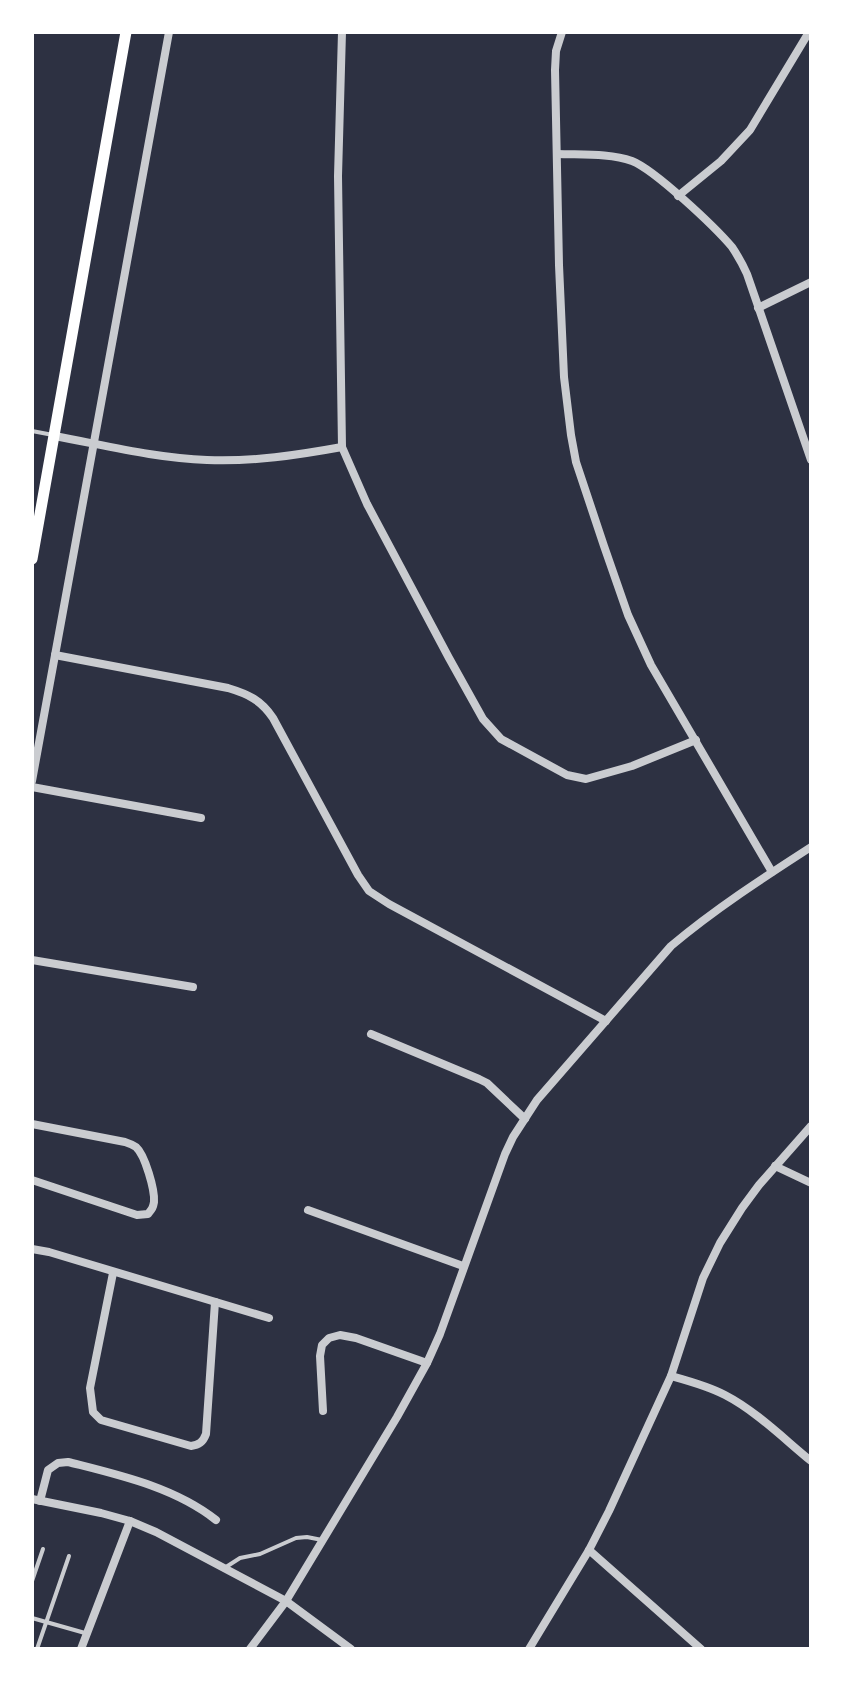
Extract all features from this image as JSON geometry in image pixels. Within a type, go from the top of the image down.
[{"type":"main road","points":[[32,559],[126,32]]},
{"type":"street","points":[[169,32],[32,784],[201,818]]},
{"type":"street","points":[[342,32],[338,176],[342,447],[367,504],[483,719],[501,739],[567,775],[586,779],[632,766],[696,740]]},
{"type":"street","points":[[562,32],[556,51],[555,70],[559,265],[564,377],[576,462],[639,641],[772,872]]},
{"type":"street","points":[[678,196],[721,161],[750,130],[809,32]]},
{"type":"street","points":[[557,154],[629,160],[678,196],[719,233],[739,257],[811,460]]},
{"type":"street","points":[[758,308],[811,282]]},
{"type":"street","points":[[54,436],[145,454],[209,461],[258,459],[342,447]]},
{"type":"street","points":[[55,655],[214,685],[255,698],[273,718],[369,891],[606,1021]]},
{"type":"street","points":[[250,1649],[286,1601],[427,1363],[505,1154],[525,1119],[555,1079],[671,946],[695,926],[811,847]]},
{"type":"street","points":[[32,960],[193,987]]},
{"type":"street","points":[[371,1034],[487,1083],[525,1119]]},
{"type":"street","points":[[32,1124],[125,1142],[136,1147],[144,1160],[153,1192],[153,1206],[148,1214],[137,1215],[32,1180]]},
{"type":"street","points":[[529,1649],[589,1550],[626,1475],[671,1376],[703,1278],[720,1243],[742,1208],[811,1126]]},
{"type":"street","points":[[775,1166],[811,1183]]},
{"type":"street","points":[[308,1210],[463,1266]]},
{"type":"street","points":[[32,1249],[269,1318]]},
{"type":"street","points":[[113,1273],[90,1388],[93,1412],[101,1420],[191,1446],[197,1446],[206,1434],[215,1302]]},
{"type":"street","points":[[323,1411],[320,1356],[322,1345],[329,1338],[340,1335],[356,1338],[427,1363]]},
{"type":"street","points":[[671,1376],[727,1396],[771,1427],[811,1461]]},
{"type":"street","points":[[216,1520],[199,1506],[165,1491],[68,1462],[58,1463],[48,1470],[36,1500],[130,1521],[173,1540],[286,1601],[351,1649]]},
{"type":"street","points":[[81,1649],[130,1521]]},
{"type":"street","points":[[589,1550],[701,1649]]},
{"type":"lane","points":[[32,431],[54,436]]},
{"type":"lane","points":[[224,1568],[240,1558],[260,1554],[296,1538],[322,1540]]},
{"type":"lane","points":[[32,1581],[43,1549]]},
{"type":"lane","points":[[37,1649],[69,1556]]},
{"type":"lane","points":[[32,1618],[87,1634]]}]
